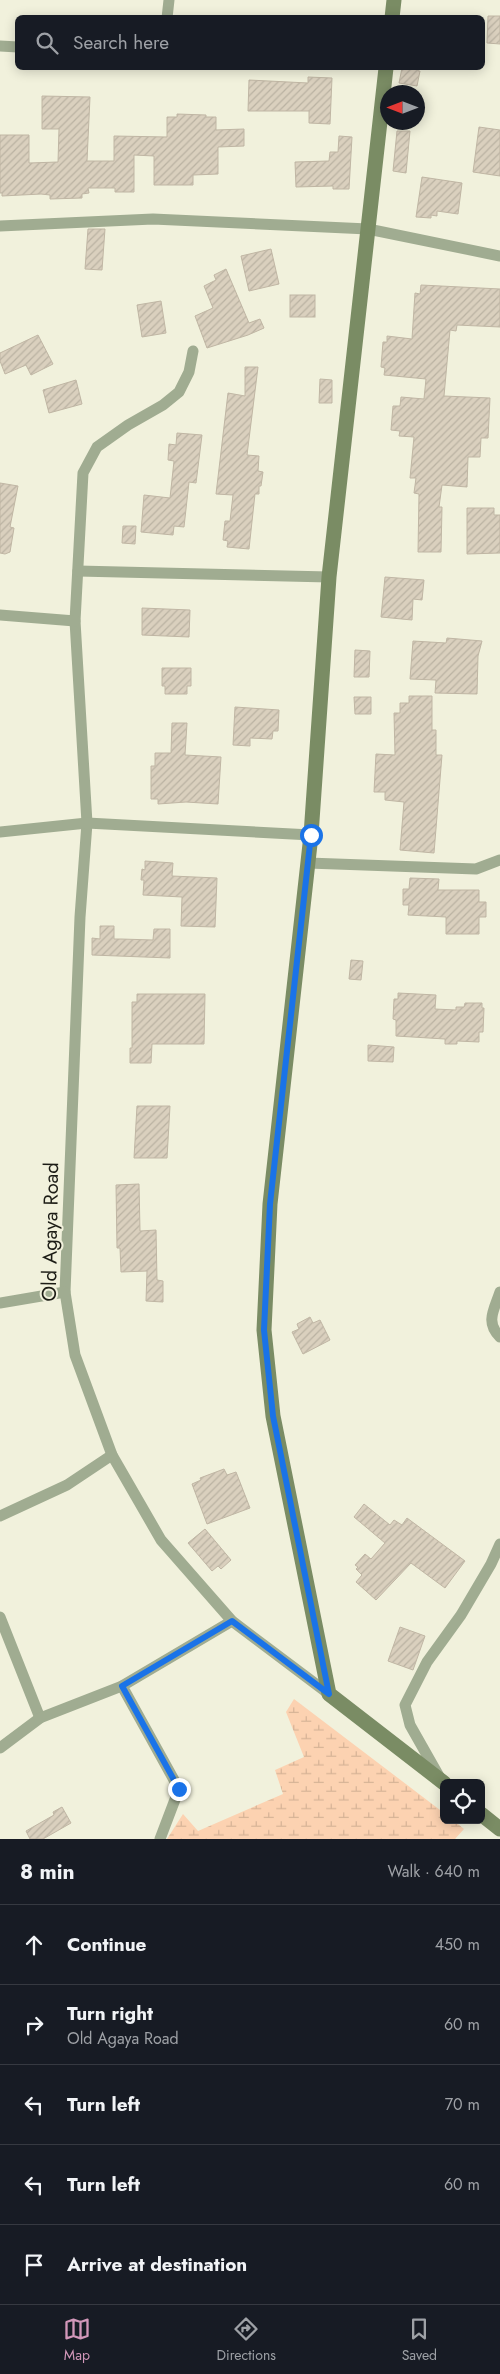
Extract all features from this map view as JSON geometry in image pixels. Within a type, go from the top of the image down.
[{"type":"street","points":[[168,15],[169,0]]},
{"type":"street","points":[[392,15],[394,0]]},
{"type":"street","points":[[0,46],[15,47]]},
{"type":"street","points":[[386,70],[329,577],[311,835],[270,1204],[264,1330],[273,1416],[329,1694],[440,1781]]},
{"type":"street","points":[[0,226],[153,219],[368,229],[500,256]]},
{"type":"street","name":"Old Agaya Road","points":[[193,351],[189,372],[179,392],[163,405],[128,425],[97,447],[83,473],[75,621],[87,823],[80,917],[65,1292],[75,1355],[112,1455],[161,1540],[232,1621],[329,1694]]},
{"type":"street","points":[[78,571],[329,577]]},
{"type":"street","points":[[0,615],[75,621]]},
{"type":"street","points":[[0,832],[87,823],[311,835]]},
{"type":"street","points":[[308,863],[476,869],[500,860]]},
{"type":"street","points":[[0,1303],[65,1292]]},
{"type":"street","points":[[500,1292],[491,1320],[492,1329],[500,1337]]},
{"type":"street","points":[[0,1516],[67,1485],[112,1455]]},
{"type":"street","points":[[441,1779],[410,1725],[406,1705],[426,1662],[461,1614],[491,1564],[500,1544]]},
{"type":"street","points":[[0,1617],[40,1718]]},
{"type":"street","points":[[0,1748],[40,1718],[122,1686],[232,1621]]},
{"type":"street","points":[[122,1686],[179,1789],[160,1839]]},
{"type":"street","points":[[485,1817],[500,1829]]},
{"type":"green space","points":[[294,1699],[440,1810],[440,1824],[458,1824],[464,1829],[455,1839],[167,1839],[183,1814],[198,1831],[283,1794],[275,1770],[304,1757],[286,1712]]},
{"type":"building","points":[[488,16],[500,16],[500,44],[487,43]]},
{"type":"building","points":[[402,70],[420,71],[417,85],[399,83]]},
{"type":"building","points":[[308,77],[332,78],[330,124],[309,123],[309,111],[248,111],[249,80],[308,83]]},
{"type":"building","points":[[42,96],[90,97],[87,161],[114,161],[114,136],[167,137],[167,117],[177,117],[177,114],[216,117],[216,130],[244,129],[244,146],[218,147],[218,174],[193,175],[193,185],[154,185],[154,156],[134,155],[134,192],[115,192],[115,188],[88,188],[89,193],[82,194],[82,198],[50,199],[50,195],[41,194],[2,196],[2,193],[0,193],[0,135],[29,135],[29,163],[58,162],[59,129],[42,129]]},
{"type":"building","points":[[479,127],[500,130],[500,176],[473,172]]},
{"type":"building","points":[[397,131],[410,131],[406,173],[393,171]]},
{"type":"building","points":[[339,136],[352,137],[349,189],[333,189],[333,186],[296,187],[295,162],[329,161],[330,152],[338,152]]},
{"type":"building","points":[[422,177],[462,183],[458,214],[437,211],[437,216],[431,215],[431,218],[416,217]]},
{"type":"building","points":[[88,229],[105,229],[102,270],[85,269]]},
{"type":"building","points":[[271,249],[279,284],[249,291],[241,256]]},
{"type":"building","points":[[226,269],[249,323],[260,319],[264,328],[207,348],[195,316],[213,308],[204,286],[216,280],[214,275]]},
{"type":"building","points":[[421,285],[500,289],[500,327],[457,325],[456,331],[450,330],[444,396],[490,398],[488,438],[481,438],[480,457],[468,457],[467,487],[442,485],[439,507],[442,507],[441,552],[418,552],[419,494],[414,493],[416,478],[410,478],[414,437],[399,436],[400,431],[391,430],[393,406],[400,406],[401,397],[424,399],[426,379],[384,375],[385,368],[381,367],[383,342],[387,342],[387,336],[412,339],[415,293],[420,294]]},
{"type":"building","points":[[290,295],[315,295],[315,317],[290,317]]},
{"type":"building","points":[[161,301],[166,333],[142,337],[137,305]]},
{"type":"building","points":[[38,335],[53,364],[31,375],[26,365],[5,374],[0,361],[0,353]]},
{"type":"building","points":[[245,367],[258,367],[247,455],[259,456],[258,471],[263,472],[259,494],[255,494],[249,549],[227,547],[228,541],[223,540],[225,521],[230,521],[233,495],[216,494],[228,393],[245,396]]},
{"type":"building","points":[[320,379],[332,380],[332,403],[319,403]]},
{"type":"building","points":[[76,380],[82,404],[49,413],[43,390]]},
{"type":"building","points":[[177,433],[202,435],[196,483],[189,482],[184,527],[174,526],[173,535],[141,532],[144,495],[170,498],[174,461],[168,460],[169,444],[176,445]]},
{"type":"building","points":[[0,483],[18,486],[10,527],[14,528],[10,552],[5,554],[0,553]]},
{"type":"building","points":[[467,508],[494,508],[494,515],[500,515],[500,553],[467,554]]},
{"type":"building","points":[[123,526],[136,526],[135,544],[122,543]]},
{"type":"building","points":[[385,577],[424,580],[422,600],[413,599],[412,620],[381,617]]},
{"type":"building","points":[[142,608],[190,610],[189,637],[142,635]]},
{"type":"building","points":[[447,638],[482,641],[478,656],[477,694],[435,693],[436,680],[410,679],[413,641],[446,643]]},
{"type":"building","points":[[355,650],[370,651],[369,677],[354,677]]},
{"type":"building","points":[[162,668],[191,668],[191,686],[187,686],[187,694],[165,694],[165,686],[162,686]]},
{"type":"building","points":[[409,696],[432,696],[432,730],[436,730],[436,755],[442,755],[434,853],[400,850],[404,802],[385,800],[385,792],[374,792],[376,754],[395,755],[394,713],[400,713],[400,703],[409,703]]},
{"type":"building","points":[[354,697],[371,697],[371,714],[355,714]]},
{"type":"building","points":[[235,707],[279,710],[278,731],[273,731],[272,739],[250,738],[250,746],[233,745]]},
{"type":"building","points":[[172,723],[187,723],[185,755],[221,757],[218,804],[186,802],[158,804],[158,799],[151,799],[151,766],[155,766],[155,753],[171,753]]},
{"type":"building","points":[[145,861],[173,863],[172,876],[217,878],[215,927],[181,926],[182,897],[143,895],[144,880],[141,880],[142,869],[145,870]]},
{"type":"building","points":[[410,878],[439,879],[438,890],[479,890],[479,902],[486,902],[486,917],[479,917],[479,934],[446,934],[446,917],[408,915],[409,905],[403,905],[403,889],[409,889]]},
{"type":"building","points":[[100,926],[114,926],[114,939],[153,940],[154,929],[170,929],[170,958],[92,955],[92,938],[100,939]]},
{"type":"building","points":[[351,960],[363,961],[361,980],[349,979]]},
{"type":"building","points":[[398,993],[436,995],[435,1009],[456,1010],[456,1007],[464,1007],[465,1003],[482,1003],[482,1008],[484,1008],[483,1032],[479,1032],[479,1042],[457,1041],[457,1044],[445,1044],[445,1039],[396,1036],[396,1020],[393,1019],[394,999],[398,999]]},
{"type":"building","points":[[137,994],[205,994],[204,1044],[152,1044],[151,1063],[130,1063],[130,1048],[132,1048],[132,1002],[137,1002]]},
{"type":"building","points":[[368,1045],[394,1047],[393,1062],[368,1061]]},
{"type":"building","points":[[137,1106],[170,1106],[167,1158],[134,1158]]},
{"type":"building","points":[[139,1184],[140,1231],[156,1230],[157,1280],[163,1281],[163,1302],[146,1301],[147,1271],[121,1272],[120,1248],[117,1248],[116,1185]]},
{"type":"building","points":[[310,1317],[313,1323],[320,1320],[330,1340],[303,1354],[292,1332],[299,1329],[297,1324]]},
{"type":"building","points":[[224,1469],[227,1475],[236,1472],[250,1508],[207,1524],[192,1484],[201,1480],[200,1478]]},
{"type":"building","points":[[364,1504],[390,1525],[394,1520],[402,1525],[407,1518],[465,1561],[445,1588],[411,1563],[376,1600],[356,1582],[362,1575],[355,1565],[365,1554],[371,1559],[385,1543],[354,1517]]},
{"type":"building","points":[[205,1529],[231,1560],[221,1569],[218,1566],[212,1571],[188,1543]]},
{"type":"building","points":[[400,1627],[425,1636],[413,1670],[388,1661]]},
{"type":"building","points":[[62,1807],[71,1823],[43,1839],[30,1839],[26,1831],[54,1815],[53,1812]]},
{"type":"route","points":[[179,1789],[122,1686],[232,1621],[329,1694],[273,1416],[264,1330],[270,1204],[311,835]]}]
